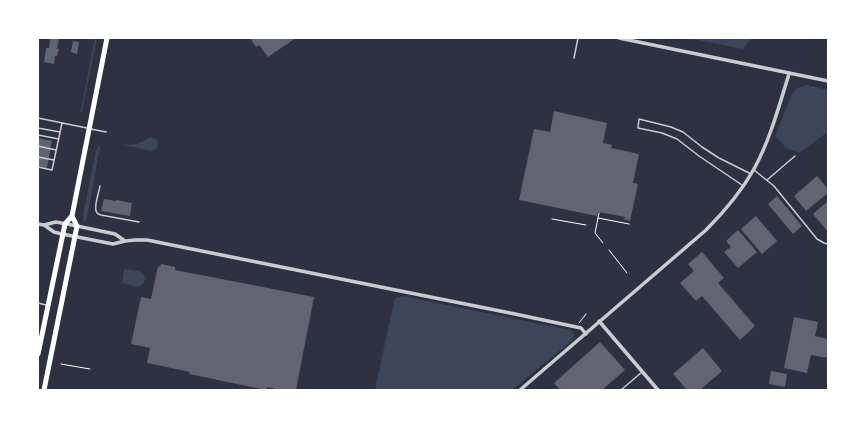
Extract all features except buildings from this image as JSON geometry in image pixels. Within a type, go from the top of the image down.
[{"type":"main road","points":[[38,354],[62,234],[65,224],[72,216],[107,38]]},
{"type":"main road","points":[[44,390],[77,226],[72,216]]},
{"type":"street","points":[[619,38],[828,81]]},
{"type":"street","points":[[520,390],[706,230],[719,217],[744,186],[754,170],[764,147],[790,74]]},
{"type":"street","points":[[38,224],[44,225],[56,222],[77,226],[115,234],[125,241]]},
{"type":"street","points":[[44,225],[54,232],[74,237],[112,244],[125,241],[147,240],[581,328],[586,334]]},
{"type":"street","points":[[599,321],[658,390]]},
{"type":"lane","points":[[574,58],[578,38]]},
{"type":"lane","points":[[38,118],[106,132]]},
{"type":"lane","points":[[744,186],[699,156],[677,139],[662,133],[638,128],[639,119],[672,127],[683,132],[719,158],[751,174]]},
{"type":"lane","points":[[38,167],[52,170],[62,123]]},
{"type":"lane","points":[[38,128],[60,132]]},
{"type":"lane","points":[[38,135],[58,139]]},
{"type":"lane","points":[[38,146],[56,150]]},
{"type":"lane","points":[[767,180],[795,156]]},
{"type":"lane","points":[[38,157],[54,160]]},
{"type":"lane","points":[[754,170],[774,186],[817,239],[828,244]]},
{"type":"lane","points":[[100,186],[96,205],[97,213],[139,222]]},
{"type":"lane","points":[[38,303],[48,306]]},
{"type":"lane","points":[[621,390],[642,372]]},
{"type":"path","points":[[599,213],[595,234],[603,244]]},
{"type":"path","points":[[598,218],[629,224]]},
{"type":"path","points":[[552,219],[586,225]]},
{"type":"path","points":[[609,250],[627,272]]},
{"type":"path","points":[[579,323],[586,314]]},
{"type":"path","points":[[61,364],[90,369]]},
{"type":"shaded area","points":[[95,38],[97,38],[82,112],[79,112],[81,110]]},
{"type":"shaded area","points":[[688,38],[750,38],[751,39],[743,49]]},
{"type":"shaded area","points":[[807,85],[828,90],[828,130],[800,153],[786,148],[775,136],[792,94],[797,88]]},
{"type":"shaded area","points":[[151,137],[157,140],[158,144],[155,150],[152,151],[118,144],[136,144]]},
{"type":"shaded area","points":[[99,146],[85,223],[83,220],[83,215],[96,151]]},
{"type":"shaded area","points":[[124,269],[143,273],[145,279],[143,284],[137,287],[122,283]]},
{"type":"shaded area","points":[[403,296],[570,330],[574,333],[574,336],[569,343],[512,390],[375,390],[394,301],[396,298]]}]
